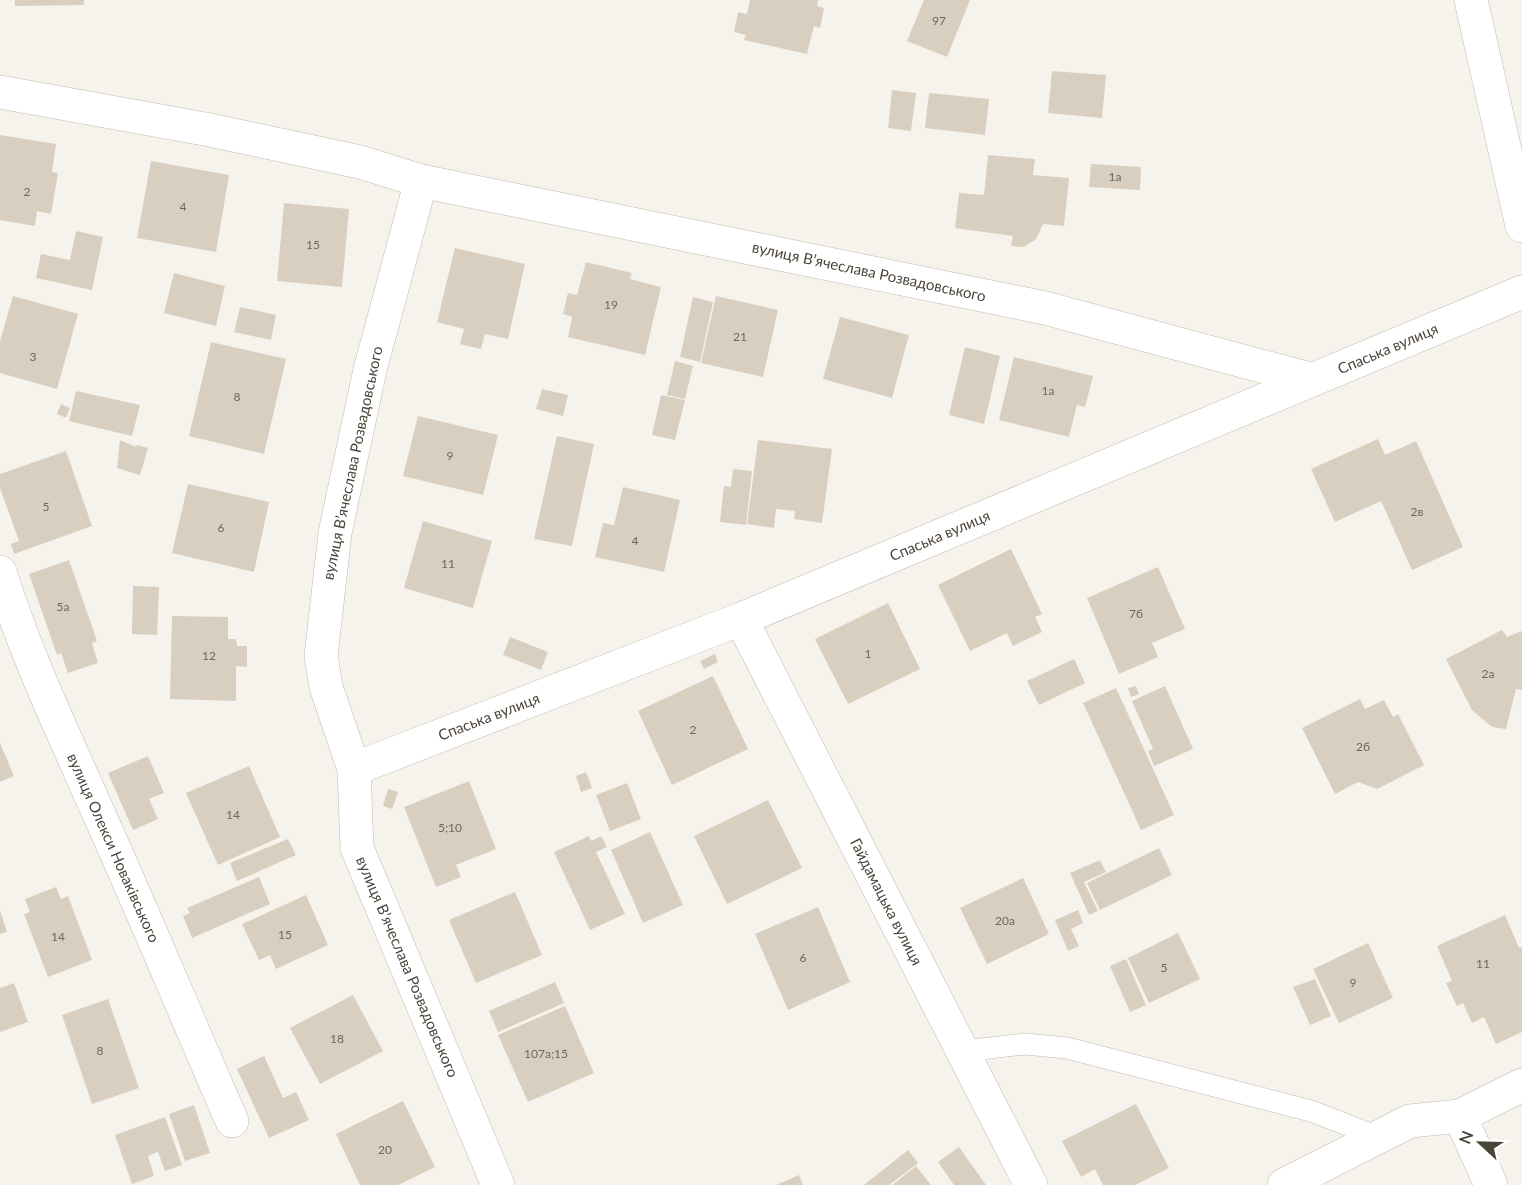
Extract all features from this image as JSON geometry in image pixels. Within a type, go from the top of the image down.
[{"type":"street","points":[[1471,0],[1522,226]]},
{"type":"street","name":"вулиця Вʼячеслава Розвадовського","points":[[0,92],[233,135],[360,162],[421,181],[1045,308],[1313,380]]},
{"type":"street","name":"вулиця Вʼячеслава Розвадовського","points":[[421,181],[370,370],[335,533],[328,580],[323,666],[336,721],[354,769],[357,848],[498,1185]]},
{"type":"street","name":"Спаська вулиця","points":[[354,769],[741,619],[1522,292]]},
{"type":"street","name":"вулиця Олекси Новаківського","points":[[0,572],[22,640],[45,698],[98,811],[232,1121]]},
{"type":"street","name":"Гайдамацька вулиця","points":[[741,619],[1031,1185]]},
{"type":"street","points":[[1284,1185],[1410,1120],[1460,1116],[1522,1085]]},
{"type":"street","points":[[1460,1116],[1491,1185]]},
{"type":"lane","points":[[963,1051],[1025,1044],[1067,1048],[1311,1111],[1378,1137]]},
{"type":"building","points":[[15,0],[84,0],[84,5],[15,6]]},
{"type":"building","points":[[750,0],[818,0],[817,6],[824,8],[820,28],[814,26],[807,54],[744,40],[746,35],[734,32],[738,12],[747,14]]},
{"type":"building","points":[[924,0],[970,0],[947,57],[907,41]]},
{"type":"building","points":[[1052,71],[1106,75],[1102,118],[1048,113]]},
{"type":"building","points":[[892,90],[916,93],[911,131],[888,128]]},
{"type":"building","points":[[929,93],[989,99],[985,135],[925,128]]},
{"type":"building","points":[[0,135],[56,144],[52,172],[58,173],[51,214],[37,211],[35,226],[0,220]]},
{"type":"building","points":[[988,155],[1035,159],[1033,175],[1069,178],[1064,226],[1043,224],[1036,239],[1024,247],[1011,246],[1013,236],[955,228],[959,193],[984,195]]},
{"type":"building","points":[[151,161],[229,175],[216,252],[137,238]]},
{"type":"building","points":[[1091,164],[1141,167],[1140,190],[1089,187]]},
{"type":"building","points":[[284,203],[349,209],[342,287],[277,281]]},
{"type":"building","points":[[76,231],[103,237],[92,290],[36,278],[41,254],[70,260]]},
{"type":"building","points":[[455,248],[525,264],[508,339],[485,334],[481,349],[460,344],[464,329],[437,322]]},
{"type":"building","points":[[586,262],[632,273],[630,279],[661,287],[645,355],[568,337],[572,317],[563,314],[568,293],[577,295]]},
{"type":"building","points":[[174,273],[225,286],[216,326],[164,313]]},
{"type":"building","points":[[13,296],[78,314],[57,389],[0,373],[0,341]]},
{"type":"building","points":[[716,296],[778,310],[763,377],[701,363]]},
{"type":"building","points":[[693,297],[713,302],[700,362],[680,357]]},
{"type":"building","points":[[240,307],[276,315],[271,340],[234,332]]},
{"type":"building","points":[[840,317],[909,335],[892,398],[823,379]]},
{"type":"building","points":[[211,342],[286,359],[264,454],[189,436]]},
{"type":"building","points":[[965,347],[1000,356],[984,424],[949,415]]},
{"type":"building","points":[[1014,357],[1093,376],[1085,407],[1077,405],[1069,437],[999,420]]},
{"type":"building","points":[[675,361],[693,366],[685,399],[667,395]]},
{"type":"building","points":[[542,389],[568,395],[563,416],[536,409]]},
{"type":"building","points":[[76,391],[140,405],[132,436],[69,421]]},
{"type":"building","points":[[661,395],[685,400],[675,440],[652,435]]},
{"type":"building","points":[[61,404],[70,408],[66,418],[57,414]]},
{"type":"building","points":[[418,416],[498,435],[483,495],[403,476]]},
{"type":"building","points":[[557,436],[594,444],[572,546],[534,539]]},
{"type":"building","points":[[1378,439],[1385,455],[1416,441],[1463,547],[1412,570],[1381,501],[1335,522],[1311,469]]},
{"type":"building","points":[[120,440],[136,447],[137,445],[148,448],[140,475],[117,468]]},
{"type":"building","points":[[758,440],[832,449],[822,523],[794,519],[795,511],[776,509],[774,528],[747,524]]},
{"type":"building","points":[[66,451],[92,526],[14,554],[11,544],[19,541],[0,488],[0,474]]},
{"type":"building","points":[[733,469],[752,471],[746,525],[720,522],[724,486],[731,487]]},
{"type":"building","points":[[188,484],[269,502],[254,572],[172,553]]},
{"type":"building","points":[[623,487],[680,500],[664,572],[595,557],[603,523],[614,525]]},
{"type":"building","points":[[423,521],[492,541],[473,608],[404,588]]},
{"type":"building","points":[[1011,549],[1042,614],[1035,617],[1042,632],[1013,646],[1007,633],[970,651],[938,585]]},
{"type":"building","points":[[69,560],[97,641],[92,643],[98,663],[68,673],[61,653],[57,655],[29,574]]},
{"type":"building","points":[[1158,567],[1185,629],[1152,643],[1158,657],[1119,674],[1087,598]]},
{"type":"building","points":[[133,586],[159,587],[157,635],[132,634]]},
{"type":"building","points":[[888,603],[920,669],[848,704],[815,639]]},
{"type":"building","points":[[172,616],[228,617],[228,639],[236,639],[237,646],[247,646],[247,667],[236,666],[236,701],[170,699]]},
{"type":"building","points":[[1502,630],[1507,637],[1522,631],[1522,690],[1516,689],[1506,729],[1492,727],[1472,710],[1446,659]]},
{"type":"building","points":[[510,637],[548,652],[541,670],[503,655]]},
{"type":"building","points":[[715,654],[718,662],[704,669],[700,661]]},
{"type":"building","points":[[1074,659],[1085,683],[1039,705],[1027,681]]},
{"type":"building","points":[[713,676],[748,749],[672,785],[638,711]]},
{"type":"building","points":[[1136,686],[1139,694],[1131,697],[1128,688]]},
{"type":"building","points":[[1165,686],[1193,749],[1154,766],[1148,751],[1153,749],[1132,701]]},
{"type":"building","points":[[1116,688],[1174,815],[1141,830],[1083,703]]},
{"type":"building","points":[[1360,699],[1365,709],[1384,700],[1393,717],[1398,714],[1424,765],[1377,789],[1358,782],[1335,794],[1302,728]]},
{"type":"building","points":[[0,743],[14,776],[0,782]]},
{"type":"building","points":[[148,756],[164,793],[149,799],[158,819],[133,830],[108,773]]},
{"type":"building","points":[[249,766],[280,837],[218,865],[186,793]]},
{"type":"building","points":[[586,772],[592,788],[581,792],[576,776]]},
{"type":"building","points":[[469,781],[496,849],[456,865],[461,877],[436,887],[404,807]]},
{"type":"building","points":[[627,783],[641,819],[610,831],[596,795]]},
{"type":"building","points":[[388,789],[398,792],[392,809],[383,806]]},
{"type":"building","points":[[768,800],[802,868],[727,904],[694,836]]},
{"type":"building","points":[[650,832],[683,905],[643,923],[611,850]]},
{"type":"building","points":[[589,836],[591,841],[601,836],[607,847],[596,852],[625,914],[590,930],[554,852]]},
{"type":"building","points":[[288,839],[296,855],[237,881],[230,863]]},
{"type":"building","points":[[1159,848],[1172,875],[1100,910],[1087,883]]},
{"type":"building","points":[[1100,860],[1106,872],[1084,882],[1098,911],[1089,915],[1070,873]]},
{"type":"building","points":[[259,877],[270,904],[192,938],[183,916],[190,913],[187,908]]},
{"type":"building","points":[[1023,878],[1049,934],[987,964],[960,908]]},
{"type":"building","points":[[56,887],[61,899],[68,896],[92,960],[48,977],[24,914],[30,912],[25,899]]},
{"type":"building","points":[[515,892],[542,955],[476,983],[449,920]]},
{"type":"building","points":[[306,895],[328,945],[276,969],[270,955],[259,960],[242,924]]},
{"type":"building","points":[[818,907],[850,982],[788,1010],[755,934]]},
{"type":"building","points":[[0,910],[7,932],[0,934]]},
{"type":"building","points":[[1078,910],[1083,923],[1071,929],[1079,946],[1068,951],[1055,920]]},
{"type":"building","points":[[1505,915],[1519,948],[1522,947],[1522,1032],[1496,1044],[1484,1017],[1472,1023],[1463,1003],[1457,1006],[1446,983],[1452,981],[1437,946]]},
{"type":"building","points":[[1178,933],[1200,979],[1149,1003],[1128,958]]},
{"type":"building","points":[[1368,943],[1393,998],[1339,1023],[1313,969]]},
{"type":"building","points":[[1126,959],[1146,1005],[1130,1012],[1110,966]]},
{"type":"building","points":[[1315,979],[1331,1016],[1310,1025],[1293,987]]},
{"type":"building","points":[[555,982],[564,1003],[498,1032],[489,1011]]},
{"type":"building","points":[[14,983],[28,1022],[0,1032],[0,988]]},
{"type":"building","points":[[353,995],[383,1051],[320,1084],[290,1028]]},
{"type":"building","points":[[108,999],[139,1088],[92,1104],[62,1015]]},
{"type":"building","points":[[565,1006],[594,1073],[528,1102],[498,1035]]},
{"type":"building","points":[[264,1056],[283,1098],[296,1092],[309,1120],[269,1138],[237,1069]]},
{"type":"building","points":[[403,1101],[435,1167],[398,1185],[360,1185],[336,1134]]},
{"type":"building","points":[[1136,1104],[1169,1168],[1135,1185],[1103,1185],[1095,1169],[1081,1177],[1062,1141]]},
{"type":"building","points":[[194,1105],[210,1153],[185,1161],[169,1114]]},
{"type":"building","points":[[165,1117],[182,1165],[165,1171],[158,1152],[148,1156],[154,1176],[132,1184],[115,1135]]},
{"type":"building","points":[[959,1147],[986,1185],[954,1185],[938,1162]]},
{"type":"building","points":[[908,1150],[918,1163],[889,1185],[864,1185]]},
{"type":"building","points":[[916,1166],[931,1185],[892,1185]]},
{"type":"building","points":[[799,1175],[803,1185],[776,1185]]}]
